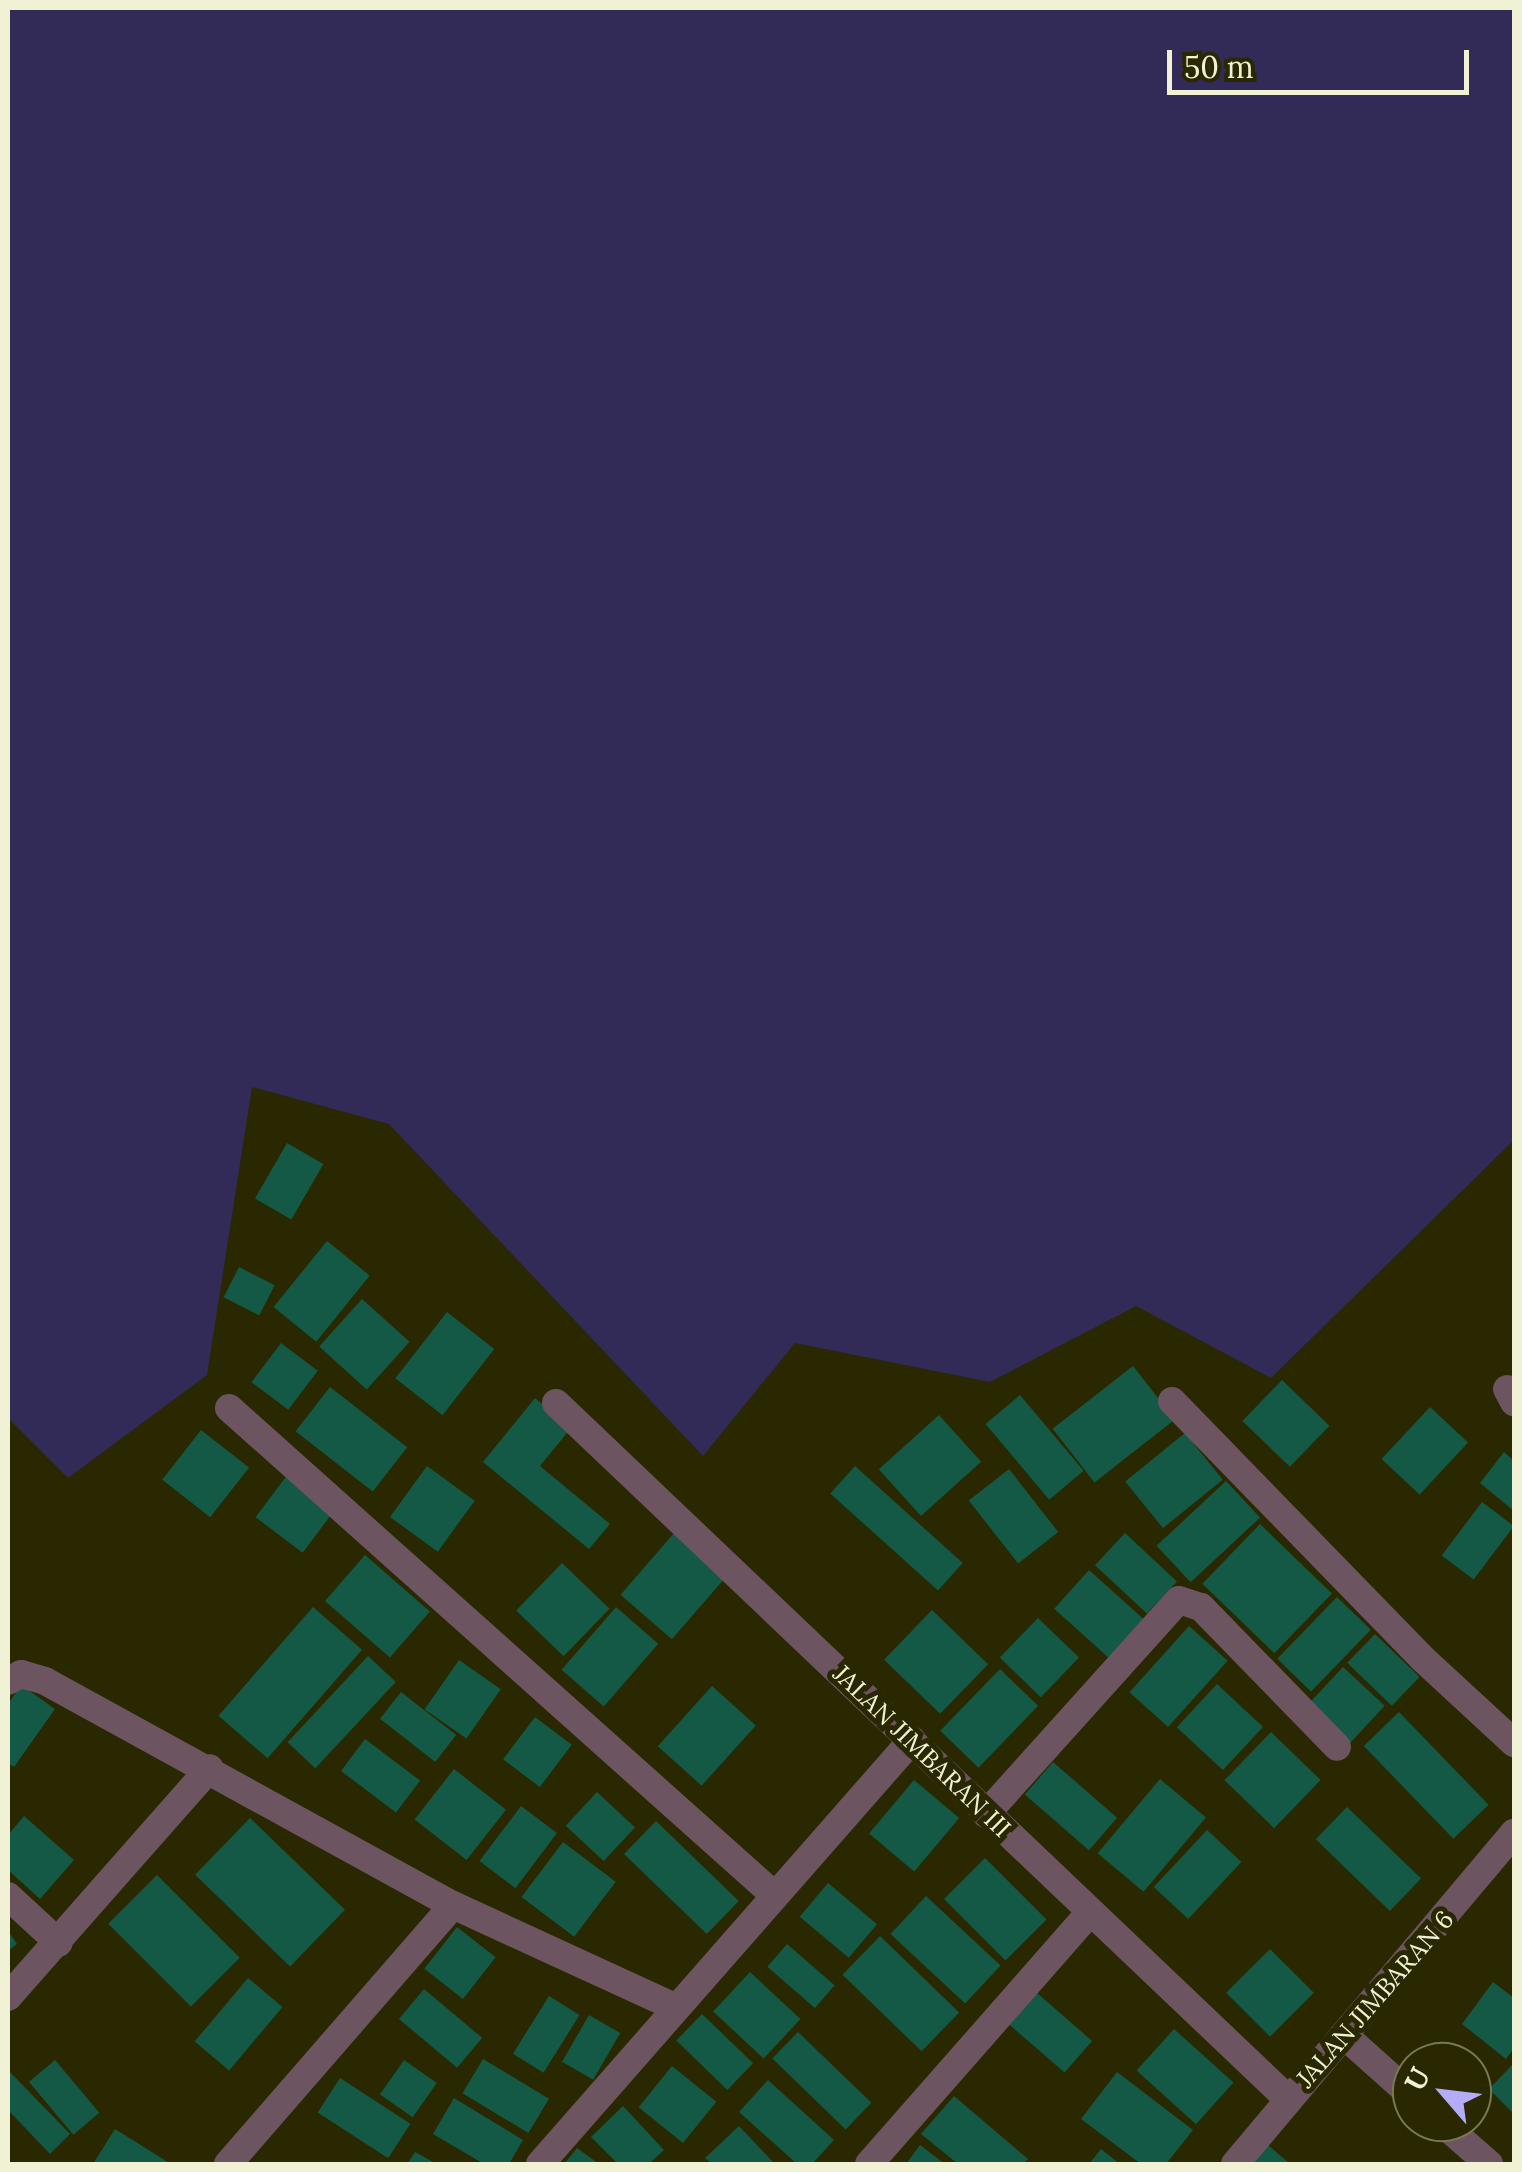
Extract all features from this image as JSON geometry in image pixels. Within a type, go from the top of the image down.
[{"type":"street","points":[[1172,1401],[1422,1659],[1514,1743]]},
{"type":"street","name":"JALAN JIMBARAN III","points":[[556,1403],[1288,2099]]},
{"type":"street","points":[[229,1408],[774,1894]]},
{"type":"street","points":[[986,1814],[1179,1600],[1201,1607],[1336,1747]]},
{"type":"street","points":[[8,1681],[21,1674],[45,1681],[210,1768],[452,1905],[672,2006]]},
{"type":"street","points":[[540,2164],[672,2006],[912,1740]]},
{"type":"street","points":[[8,1997],[210,1768]]},
{"type":"street","name":"JALAN JIMBARAN 6","points":[[1234,2164],[1514,1832]]},
{"type":"street","points":[[8,1896],[59,1943]]},
{"type":"street","points":[[228,2164],[452,1905]]},
{"type":"street","points":[[869,2164],[1090,1912]]},
{"type":"street","points":[[1345,2036],[1392,2078]]},
{"type":"street","points":[[1464,2142],[1489,2164]]},
{"type":"shaded area","points":[[8,8],[1514,8],[1514,1140],[1271,1378],[1136,1306],[990,1382],[795,1343],[703,1456],[389,1124],[252,1087],[207,1375],[68,1478],[8,1418]]},
{"type":"building","points":[[287,1143],[323,1164],[291,1219],[255,1198]]},
{"type":"building","points":[[327,1241],[370,1276],[316,1342],[274,1307]]},
{"type":"building","points":[[239,1267],[275,1285],[259,1315],[224,1297]]},
{"type":"building","points":[[362,1299],[410,1342],[367,1389],[319,1347]]},
{"type":"building","points":[[447,1312],[494,1349],[443,1415],[395,1378]]},
{"type":"building","points":[[281,1343],[318,1371],[288,1410],[252,1382]]},
{"type":"building","points":[[1133,1366],[1175,1420],[1094,1482],[1053,1429]]},
{"type":"building","points":[[1282,1380],[1329,1426],[1290,1467],[1242,1421]]},
{"type":"building","points":[[330,1387],[407,1447],[373,1491],[296,1431]]},
{"type":"building","points":[[1020,1395],[1084,1471],[1049,1500],[986,1424]]},
{"type":"building","points":[[535,1398],[571,1428],[540,1466],[610,1524],[589,1549],[483,1462]]},
{"type":"building","points":[[1430,1407],[1468,1442],[1420,1494],[1382,1459]]},
{"type":"building","points":[[939,1415],[981,1462],[921,1516],[879,1469]]},
{"type":"building","points":[[201,1430],[249,1468],[210,1517],[162,1480]]},
{"type":"building","points":[[1185,1433],[1223,1480],[1163,1528],[1125,1481]]},
{"type":"building","points":[[1504,1452],[1514,1461],[1514,1511],[1480,1483]]},
{"type":"building","points":[[427,1466],[475,1501],[438,1552],[390,1517]]},
{"type":"building","points":[[855,1466],[963,1563],[938,1591],[830,1493]]},
{"type":"building","points":[[1009,1469],[1058,1532],[1018,1563],[969,1500]]},
{"type":"building","points":[[288,1474],[335,1510],[303,1553],[256,1517]]},
{"type":"building","points":[[1226,1481],[1260,1518],[1191,1582],[1157,1546]]},
{"type":"building","points":[[1482,1502],[1514,1526],[1474,1580],[1442,1556]]},
{"type":"building","points":[[1260,1524],[1332,1593],[1274,1653],[1202,1584]]},
{"type":"building","points":[[675,1532],[726,1577],[672,1639],[621,1595]]},
{"type":"building","points":[[1125,1533],[1177,1581],[1147,1614],[1095,1565]]},
{"type":"building","points":[[365,1555],[430,1611],[390,1657],[325,1601]]},
{"type":"building","points":[[562,1563],[609,1609],[564,1656],[516,1610]]},
{"type":"building","points":[[1089,1570],[1143,1619],[1108,1657],[1054,1609]]},
{"type":"building","points":[[1337,1597],[1371,1630],[1311,1692],[1277,1659]]},
{"type":"building","points":[[313,1607],[362,1650],[268,1758],[219,1716]]},
{"type":"building","points":[[616,1607],[658,1644],[604,1706],[562,1670]]},
{"type":"building","points":[[932,1610],[988,1664],[940,1714],[884,1660]]},
{"type":"building","points":[[1038,1618],[1079,1658],[1041,1697],[1000,1658]]},
{"type":"building","points":[[1189,1626],[1228,1661],[1168,1727],[1129,1692]]},
{"type":"building","points":[[1375,1634],[1420,1677],[1392,1706],[1347,1663]]},
{"type":"building","points":[[368,1656],[396,1682],[315,1768],[288,1742]]},
{"type":"building","points":[[459,1660],[501,1689],[466,1738],[425,1709]]},
{"type":"building","points":[[1343,1667],[1385,1706],[1349,1744],[1308,1705]]},
{"type":"building","points":[[1000,1669],[1038,1706],[978,1768],[940,1731]]},
{"type":"building","points":[[1217,1684],[1263,1727],[1223,1770],[1177,1727]]},
{"type":"building","points":[[21,1685],[55,1709],[14,1767],[8,1763],[8,1704]]},
{"type":"building","points":[[712,1686],[756,1725],[702,1786],[658,1746]]},
{"type":"building","points":[[401,1692],[456,1735],[435,1762],[380,1719]]},
{"type":"building","points":[[1399,1712],[1489,1805],[1453,1839],[1364,1746]]},
{"type":"building","points":[[535,1717],[572,1745],[540,1787],[503,1759]]},
{"type":"building","points":[[1271,1732],[1321,1780],[1274,1828],[1224,1780]]},
{"type":"building","points":[[365,1739],[420,1781],[396,1812],[341,1771]]},
{"type":"building","points":[[1053,1762],[1117,1818],[1089,1850],[1025,1794]]},
{"type":"building","points":[[454,1769],[506,1810],[467,1860],[415,1819]]},
{"type":"building","points":[[1160,1779],[1206,1818],[1144,1892],[1098,1853]]},
{"type":"building","points":[[914,1780],[959,1818],[914,1872],[869,1834]]},
{"type":"building","points":[[597,1792],[635,1827],[604,1861],[566,1826]]},
{"type":"building","points":[[521,1806],[557,1833],[515,1888],[479,1861]]},
{"type":"building","points":[[1347,1807],[1421,1879],[1390,1911],[1316,1839]]},
{"type":"building","points":[[24,1816],[74,1860],[40,1899],[8,1870],[8,1835]]},
{"type":"building","points":[[250,1818],[345,1910],[290,1967],[195,1875]]},
{"type":"building","points":[[656,1821],[739,1901],[707,1934],[624,1854]]},
{"type":"building","points":[[1207,1830],[1241,1862],[1188,1919],[1154,1887]]},
{"type":"building","points":[[563,1842],[616,1882],[574,1937],[521,1897]]},
{"type":"building","points":[[985,1858],[1047,1920],[1006,1961],[944,1899]]},
{"type":"building","points":[[157,1875],[240,1958],[191,2007],[108,1924]]},
{"type":"building","points":[[828,1883],[877,1924],[849,1958],[800,1917]]},
{"type":"building","points":[[926,1896],[1001,1966],[965,2004],[891,1934]]},
{"type":"building","points":[[457,1927],[496,1957],[463,1999],[424,1969]]},
{"type":"building","points":[[8,1931],[17,1944],[8,1951]]},
{"type":"building","points":[[880,1936],[959,2012],[922,2051],[842,1975]]},
{"type":"building","points":[[787,1944],[835,1985],[815,2008],[767,1967]]},
{"type":"building","points":[[1270,1949],[1314,1993],[1270,2037],[1226,1993]]},
{"type":"building","points":[[750,1972],[800,2019],[764,2059],[713,2011]]},
{"type":"building","points":[[248,1978],[282,2007],[229,2071],[195,2042]]},
{"type":"building","points":[[1493,1982],[1514,1998],[1514,2048],[1506,2059],[1492,2048],[1492,2042],[1485,2042],[1462,2024]]},
{"type":"building","points":[[424,1989],[482,2038],[457,2068],[399,2019]]},
{"type":"building","points":[[1037,1993],[1092,2041],[1065,2073],[1009,2025]]},
{"type":"building","points":[[549,1996],[580,2015],[543,2073],[513,2054]]},
{"type":"building","points":[[702,2014],[753,2063],[727,2090],[676,2041]]},
{"type":"building","points":[[589,2015],[620,2033],[593,2080],[562,2062]]},
{"type":"building","points":[[1174,2029],[1233,2083],[1196,2124],[1137,2071]]},
{"type":"building","points":[[798,2032],[871,2103],[846,2129],[772,2059]]},
{"type":"building","points":[[483,2059],[549,2099],[528,2133],[462,2093]]},
{"type":"building","points":[[55,2060],[99,2113],[73,2135],[29,2082]]},
{"type":"building","points":[[404,2060],[437,2083],[413,2117],[380,2094]]},
{"type":"building","points":[[1514,2063],[1514,2114],[1492,2092],[1492,2086]]},
{"type":"building","points":[[672,2066],[716,2102],[683,2143],[639,2107]]},
{"type":"building","points":[[8,2070],[70,2134],[50,2154],[8,2110]]},
{"type":"building","points":[[1117,2072],[1193,2130],[1166,2164],[1141,2164],[1081,2119]]},
{"type":"building","points":[[340,2078],[410,2124],[388,2158],[318,2112]]},
{"type":"building","points":[[768,2080],[834,2140],[812,2164],[797,2164],[739,2112]]},
{"type":"building","points":[[954,2096],[1028,2159],[1023,2164],[958,2164],[921,2134]]},
{"type":"building","points":[[454,2098],[523,2140],[509,2164],[484,2164],[433,2134]]},
{"type":"building","points":[[623,2106],[664,2150],[649,2164],[618,2164],[591,2137]]},
{"type":"building","points":[[739,2126],[775,2164],[712,2164],[705,2158]]},
{"type":"building","points":[[115,2129],[171,2164],[93,2164]]},
{"type":"building","points":[[920,2145],[945,2164],[906,2164]]},
{"type":"building","points":[[1268,2145],[1290,2164],[1252,2164]]},
{"type":"building","points":[[577,2148],[599,2164],[564,2164]]},
{"type":"building","points":[[1101,2149],[1120,2164],[1089,2164]]},
{"type":"building","points":[[415,2152],[437,2164],[407,2164]]}]
